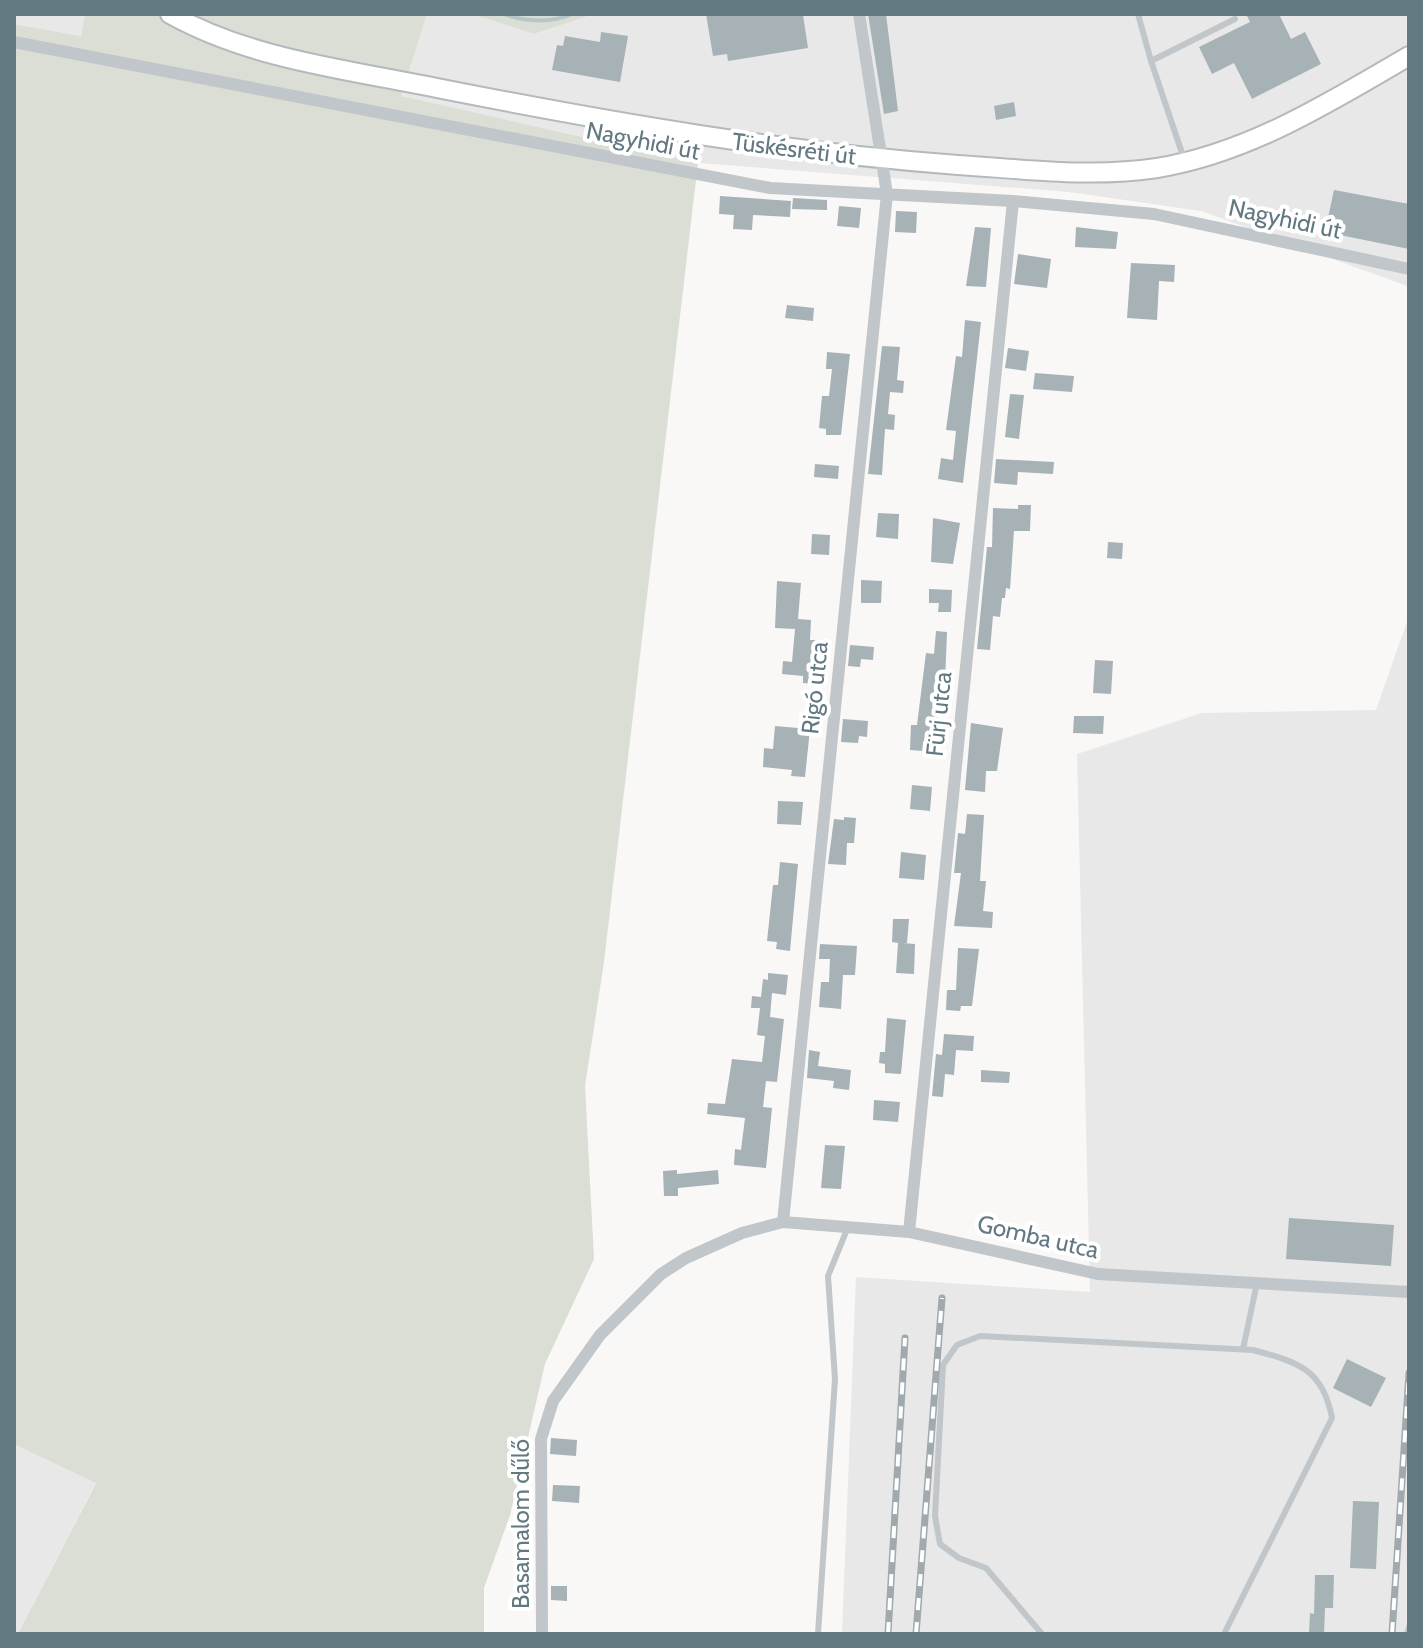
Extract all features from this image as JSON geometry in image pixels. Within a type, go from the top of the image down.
[{"type":"street","name":"Tüskésréti út","points":[[170,14],[199,29],[269,54],[658,131],[881,159],[1097,173],[1185,163],[1241,145],[1330,102],[1409,56]]},
{"type":"street","name":"Rigó utca","points":[[783,1222],[887,194],[859,14]]},
{"type":"street","name":"Nagyhidi út","points":[[14,42],[770,188],[1013,201],[1154,214],[1409,269]]},
{"type":"street","name":"Fürj utca","points":[[909,1232],[1013,201]]},
{"type":"street","name":"Gomba utca","points":[[711,1246],[742,1233],[783,1222],[909,1232],[1074,1271],[1409,1292]]},
{"type":"street","name":"Basamalom dűlő","points":[[542,1634],[541,1439],[545,1418],[600,1335],[661,1274],[711,1246]]},
{"type":"lane","points":[[1138,14],[1185,163]]},
{"type":"lane","points":[[1151,61],[1235,19]]},
{"type":"lane","points":[[818,1634],[835,1379],[828,1276],[848,1227]]},
{"type":"lane","points":[[1243,1349],[1257,1283]]},
{"type":"lane","points":[[1042,1634],[986,1568],[959,1558],[940,1544],[935,1516],[943,1365],[957,1345],[980,1336],[1243,1349],[1290,1359],[1313,1373],[1329,1398],[1332,1418],[1224,1634]]},
{"type":"lane","points":[[1407,1634],[1409,1627]]},
{"type":"shaded area","points":[[14,14],[85,14],[81,36],[14,24]]},
{"type":"shaded area","points":[[85,14],[427,14],[401,96],[698,163],[604,962],[585,1086],[594,1259],[545,1364],[510,1515],[484,1588],[484,1634],[18,1634],[96,1483],[14,1444],[14,24],[81,36]]},
{"type":"shaded area","points":[[427,14],[472,14],[534,34],[594,14],[1409,14],[1409,349],[1407,286],[1201,211],[1069,192],[699,163],[400,96]]},
{"type":"shaded area","points":[[472,14],[594,14],[534,34]]},
{"type":"shaded area","points":[[1409,616],[1409,1634],[842,1634],[856,1277],[1090,1292],[1077,754],[1202,713],[1376,710]]},
{"type":"shaded area","points":[[14,1444],[96,1482],[18,1634],[14,1634]]},
{"type":"building","points":[[706,14],[803,15],[808,48],[728,61],[727,54],[713,56]]},
{"type":"building","points":[[868,14],[886,14],[898,111],[884,114]]},
{"type":"building","points":[[1246,14],[1279,14],[1291,39],[1305,32],[1321,64],[1252,99],[1234,63],[1212,74],[1199,47],[1250,22]]},
{"type":"building","points":[[601,32],[628,36],[620,82],[552,70],[557,45],[563,46],[565,36],[600,42]]},
{"type":"building","points":[[1014,102],[1016,116],[996,120],[994,106]]},
{"type":"building","points":[[1334,190],[1409,204],[1409,249],[1325,232]]},
{"type":"building","points":[[720,196],[791,201],[790,217],[753,215],[752,230],[733,229],[734,215],[719,214]]},
{"type":"building","points":[[793,198],[827,200],[827,210],[792,209]]},
{"type":"building","points":[[839,206],[861,208],[859,228],[837,226]]},
{"type":"building","points":[[896,211],[917,212],[916,233],[895,232]]},
{"type":"building","points":[[975,227],[991,228],[986,287],[966,286]]},
{"type":"building","points":[[1076,227],[1118,232],[1116,249],[1075,247]]},
{"type":"building","points":[[1018,254],[1051,259],[1047,288],[1014,284]]},
{"type":"building","points":[[1131,263],[1175,265],[1174,282],[1159,281],[1157,320],[1127,318]]},
{"type":"building","points":[[787,305],[814,308],[813,321],[785,318]]},
{"type":"building","points":[[965,320],[981,322],[963,483],[938,479],[941,458],[953,460],[956,431],[946,430],[956,356],[962,357]]},
{"type":"building","points":[[882,346],[900,347],[897,380],[904,381],[903,393],[890,392],[888,414],[895,415],[894,430],[885,429],[882,475],[868,474]]},
{"type":"building","points":[[1008,348],[1029,351],[1026,371],[1005,368]]},
{"type":"building","points":[[827,352],[850,354],[841,435],[826,435],[826,429],[819,428],[822,396],[829,396],[832,369],[826,369]]},
{"type":"building","points":[[1035,373],[1074,376],[1072,392],[1033,389]]},
{"type":"building","points":[[1010,394],[1024,395],[1019,439],[1005,437]]},
{"type":"building","points":[[996,459],[1054,462],[1053,474],[1018,472],[1017,485],[994,483]]},
{"type":"building","points":[[815,464],[839,466],[838,479],[814,477]]},
{"type":"building","points":[[1018,505],[1031,505],[1030,531],[1014,531],[1010,589],[1006,588],[1005,598],[1002,598],[1000,617],[993,616],[990,650],[977,649],[987,547],[992,547],[993,508],[1018,509]]},
{"type":"building","points":[[878,513],[899,514],[898,539],[876,537]]},
{"type":"building","points":[[933,518],[960,523],[953,564],[931,562]]},
{"type":"building","points":[[812,534],[830,535],[829,555],[811,554]]},
{"type":"building","points":[[1108,542],[1123,543],[1122,559],[1107,558]]},
{"type":"building","points":[[861,580],[882,581],[881,603],[861,603]]},
{"type":"building","points":[[777,581],[801,583],[798,619],[811,620],[810,640],[819,640],[815,684],[803,683],[803,676],[782,674],[783,661],[792,662],[795,629],[775,628]]},
{"type":"building","points":[[929,589],[952,590],[951,612],[938,612],[939,603],[929,603]]},
{"type":"building","points":[[936,631],[947,632],[944,708],[940,708],[936,752],[910,750],[911,725],[917,725],[926,653],[934,654]]},
{"type":"building","points":[[850,645],[874,647],[873,660],[861,659],[860,667],[848,666]]},
{"type":"building","points":[[1095,660],[1113,661],[1111,694],[1093,693]]},
{"type":"building","points":[[1074,716],[1104,716],[1103,734],[1073,733]]},
{"type":"building","points":[[843,719],[868,721],[867,737],[859,736],[858,743],[841,742]]},
{"type":"building","points":[[971,723],[1003,728],[997,771],[986,771],[985,792],[965,790]]},
{"type":"building","points":[[775,726],[810,729],[805,777],[791,776],[792,770],[763,767],[764,748],[773,749]]},
{"type":"building","points":[[912,785],[932,787],[930,811],[910,809]]},
{"type":"building","points":[[778,801],[803,802],[801,825],[777,824]]},
{"type":"building","points":[[967,814],[984,815],[980,881],[986,881],[983,911],[993,912],[992,928],[954,926],[961,873],[954,873],[958,833],[965,834]]},
{"type":"building","points":[[844,817],[856,818],[854,843],[847,843],[846,865],[828,864],[834,819],[844,820]]},
{"type":"building","points":[[901,852],[926,855],[924,880],[899,878]]},
{"type":"building","points":[[780,862],[798,864],[790,951],[776,949],[777,942],[767,941],[773,885],[778,885]]},
{"type":"building","points":[[893,919],[909,919],[907,943],[903,943],[915,944],[914,974],[896,973],[898,943],[892,942]]},
{"type":"building","points":[[820,944],[857,946],[855,975],[843,975],[841,1009],[819,1007],[821,982],[829,982],[830,959],[819,959]]},
{"type":"building","points":[[958,948],[979,949],[972,1006],[961,1006],[960,1011],[946,1010],[947,990],[956,990]]},
{"type":"building","points":[[768,973],[788,975],[786,995],[772,993],[770,1017],[784,1019],[777,1082],[766,1081],[763,1107],[772,1108],[766,1168],[734,1165],[735,1149],[741,1150],[745,1118],[707,1114],[708,1103],[725,1104],[732,1059],[762,1062],[765,1036],[757,1035],[760,1008],[751,1008],[752,996],[761,997],[763,979],[768,980]]},
{"type":"building","points":[[887,1018],[906,1020],[901,1074],[885,1073],[885,1064],[879,1063],[880,1052],[885,1052]]},
{"type":"building","points":[[944,1034],[974,1036],[973,1051],[956,1050],[954,1075],[945,1074],[943,1097],[932,1096],[936,1054],[942,1055]]},
{"type":"building","points":[[809,1050],[820,1052],[818,1066],[851,1070],[849,1090],[833,1088],[834,1081],[807,1078]]},
{"type":"building","points":[[981,1070],[1010,1072],[1009,1083],[981,1082]]},
{"type":"building","points":[[874,1100],[900,1102],[898,1122],[873,1120]]},
{"type":"building","points":[[825,1145],[845,1146],[841,1189],[821,1188]]},
{"type":"building","points":[[677,1170],[677,1174],[718,1170],[719,1184],[678,1188],[678,1196],[664,1196],[663,1171]]},
{"type":"building","points":[[1289,1218],[1394,1225],[1391,1266],[1286,1259]]},
{"type":"building","points":[[1347,1359],[1386,1378],[1371,1407],[1333,1388]]},
{"type":"building","points":[[551,1438],[577,1440],[576,1456],[550,1454]]},
{"type":"building","points":[[553,1485],[580,1486],[579,1503],[552,1501]]},
{"type":"building","points":[[1353,1501],[1379,1502],[1376,1569],[1350,1568]]},
{"type":"building","points":[[1315,1575],[1334,1575],[1333,1608],[1325,1608],[1324,1634],[1309,1634],[1310,1613],[1314,1614]]},
{"type":"building","points":[[551,1586],[567,1586],[567,1601],[551,1600]]},
{"type":"waterway","points":[[504,14],[538,20],[572,14]]},
{"type":"railway","points":[[916,1634],[942,1298]]},
{"type":"railway","points":[[888,1634],[905,1338]]},
{"type":"railway","points":[[1392,1634],[1409,1373]]}]
